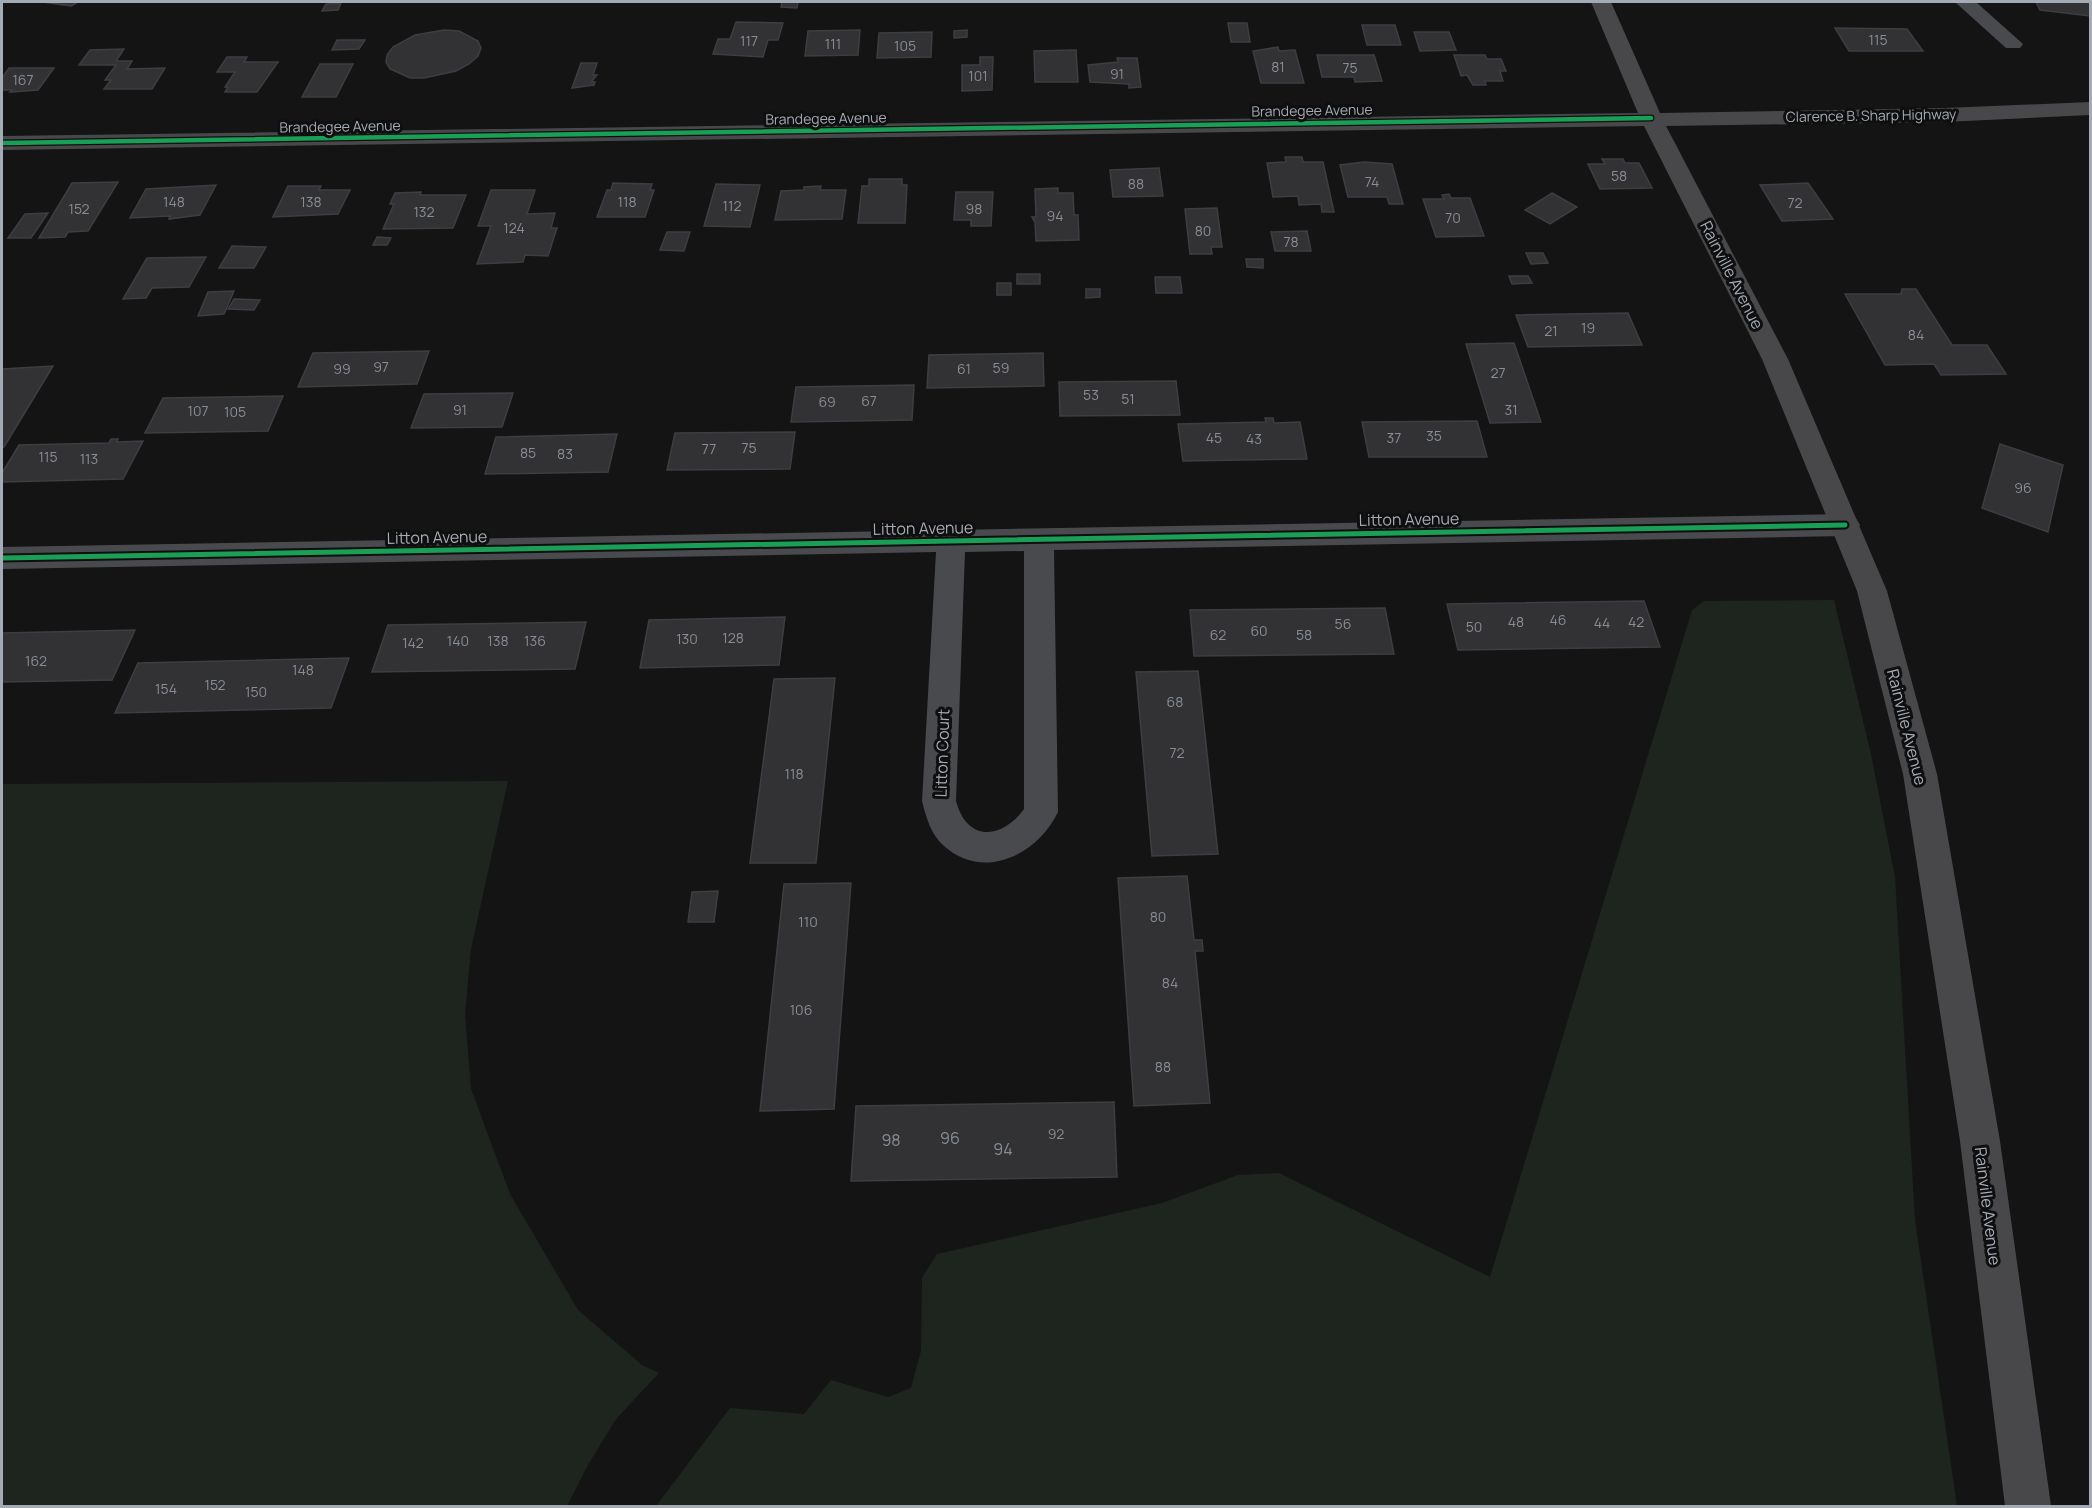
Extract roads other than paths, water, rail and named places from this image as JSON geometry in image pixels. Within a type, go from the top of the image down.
[{"type":"main road","name":"Rainville Avenue","points":[[1600,2],[1651,118],[1775,359],[1872,591],[1920,774],[1980,1141],[2028,1506]]},
{"type":"main road","name":"Clarence B. Sharp Highway","points":[[1651,118],[1945,115],[2091,108]]},
{"type":"main road","name":"Brandegee Avenue","points":[[2,143],[1651,118]]},
{"type":"street","points":[[1965,2],[1988,25],[2013,44]]},
{"type":"street","name":"Litton Avenue","points":[[2,558],[1845,525]]},
{"type":"street","name":"Litton Court","points":[[951,541],[939,801],[941,815],[947,829],[959,839],[974,846],[991,848],[1007,845],[1023,837],[1034,826],[1041,812],[1039,539]]}]
